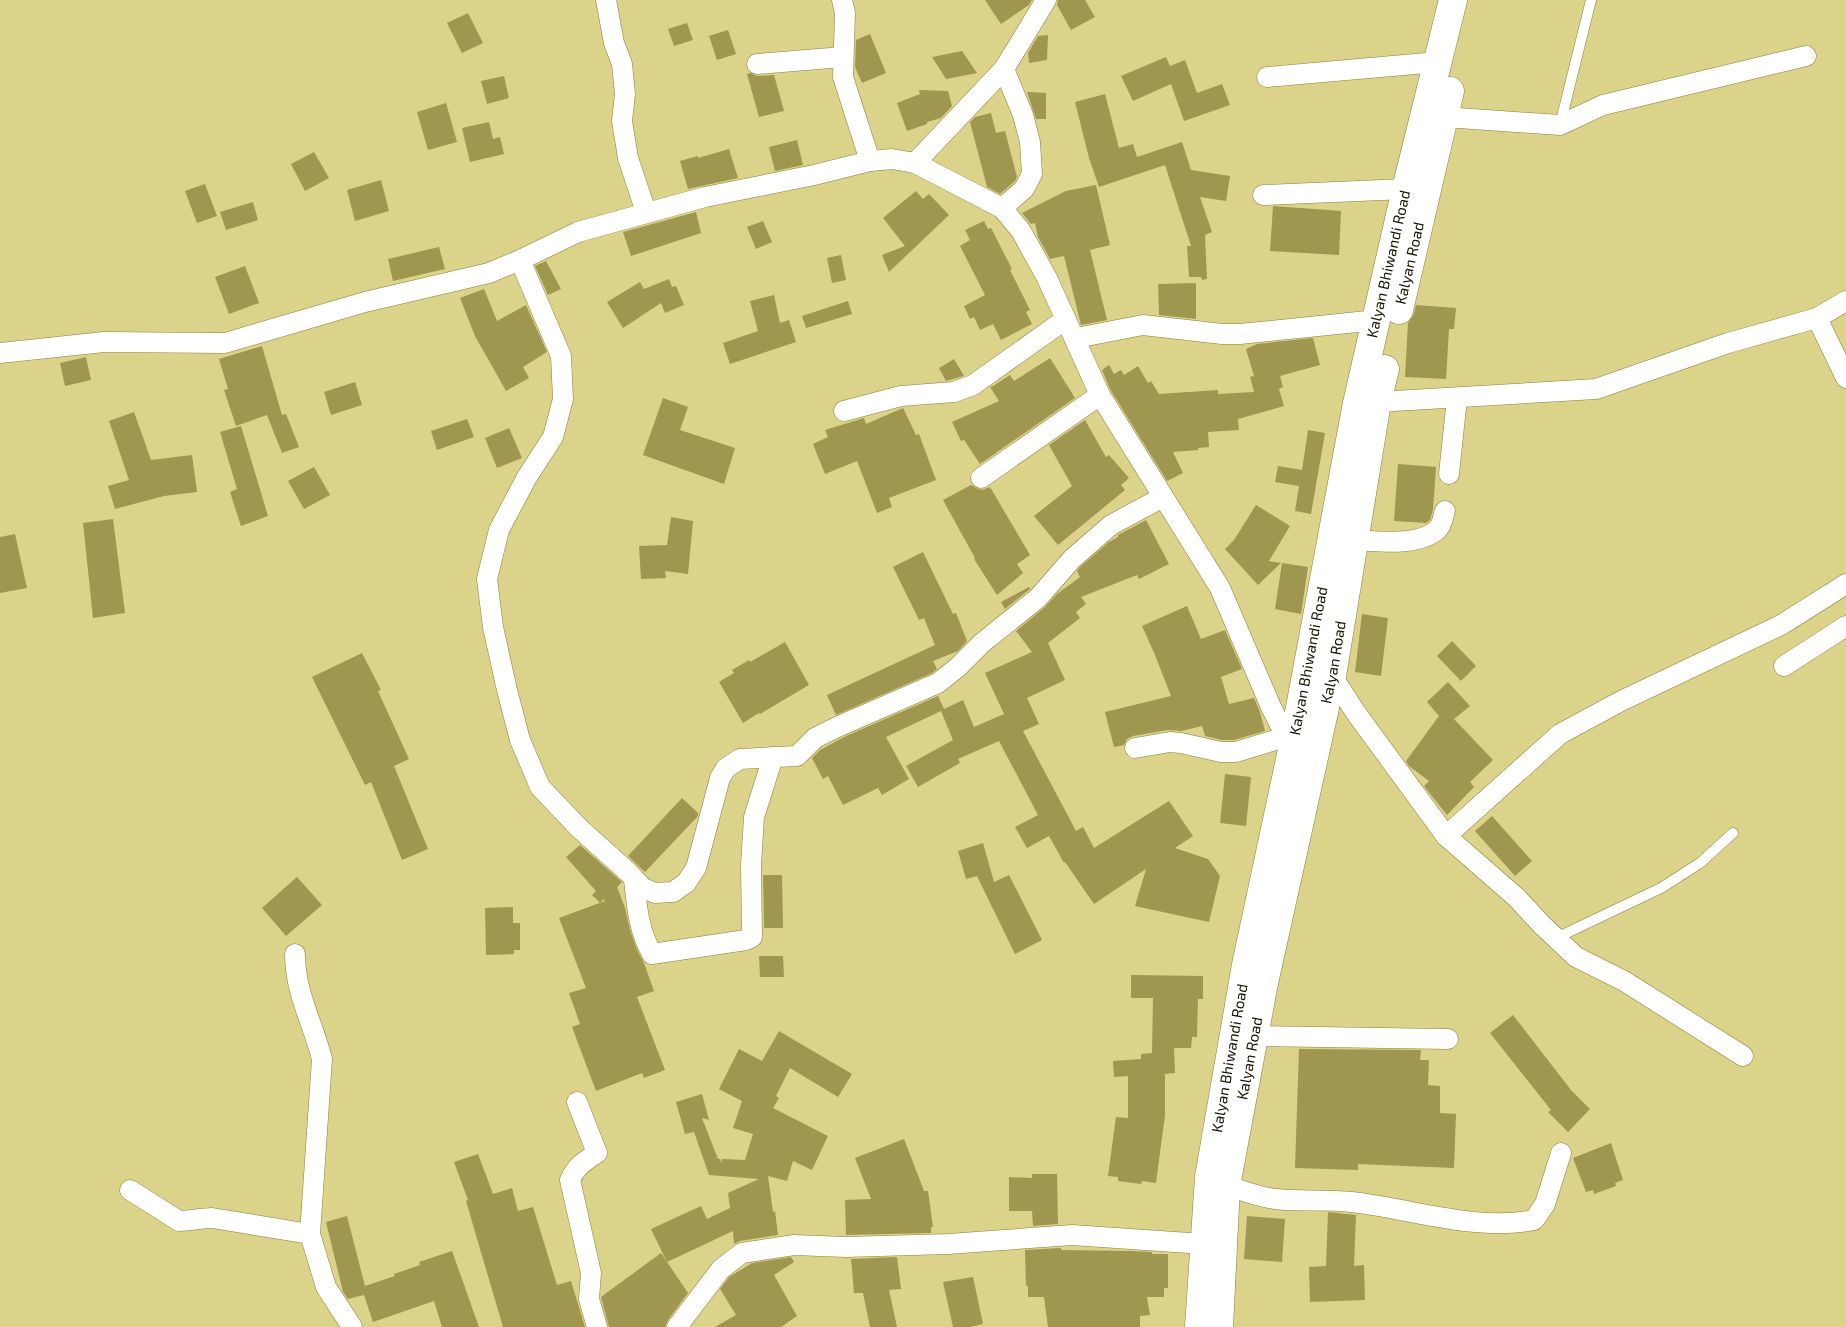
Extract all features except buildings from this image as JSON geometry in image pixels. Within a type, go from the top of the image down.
[{"type":"highway","name":"Kalyan Bhiwandi Road","points":[[1199,1327],[1209,1177],[1242,984],[1288,743],[1357,403],[1406,189],[1453,0]]},
{"type":"highway","name":"Kalyan Road","points":[[1219,1327],[1226,1186],[1264,983],[1332,676],[1377,402],[1472,0]]},
{"type":"street","points":[[606,0],[614,43],[622,64],[625,94],[622,121],[628,158],[646,212]]},
{"type":"street","points":[[842,0],[844,13],[842,77],[870,161]]},
{"type":"street","points":[[915,163],[1004,69],[1046,0]]},
{"type":"street","points":[[1444,117],[1560,125],[1603,105],[1806,56]]},
{"type":"street","points":[[757,64],[843,57]]},
{"type":"street","points":[[1267,77],[1438,62]]},
{"type":"street","points":[[1002,208],[1024,189],[1032,174],[1030,142],[1026,124],[1004,69]]},
{"type":"street","points":[[0,353],[104,342],[225,343],[365,302],[489,273],[578,232],[705,196],[814,175],[870,161],[892,159],[915,163],[1002,208],[1021,231],[1047,278],[1076,338],[1100,395],[1220,588],[1270,707],[1288,743],[1310,771]]},
{"type":"street","points":[[1262,195],[1406,189]]},
{"type":"street","points":[[520,260],[561,356],[563,399],[553,436],[526,477],[499,530],[488,579],[493,627],[520,740],[540,787],[579,828],[643,888],[655,893],[672,892],[686,883],[696,868],[720,778],[726,768],[740,759],[797,756],[815,738],[822,734],[938,683],[958,668],[982,643],[1038,598],[1072,559],[1111,525],[1163,497]]},
{"type":"street","points":[[1377,402],[1596,389],[1728,343],[1817,318],[1846,301]]},
{"type":"street","points":[[1817,318],[1846,378]]},
{"type":"street","points":[[844,411],[901,396],[954,392],[973,385],[1066,319]]},
{"type":"street","points":[[1076,338],[1143,325],[1222,334],[1240,334],[1376,320]]},
{"type":"street","points":[[981,478],[1100,395]]},
{"type":"street","points":[[1450,474],[1457,398]]},
{"type":"street","points":[[1354,540],[1403,542],[1429,535],[1439,528],[1445,511]]},
{"type":"street","points":[[1446,836],[1560,734],[1621,701],[1781,625],[1846,584]]},
{"type":"street","points":[[1784,666],[1846,626]]},
{"type":"street","points":[[1332,676],[1356,713],[1446,836],[1517,898],[1576,957],[1624,981],[1743,1056]]},
{"type":"street","points":[[1134,748],[1170,742],[1221,752],[1236,752],[1288,743]]},
{"type":"street","points":[[634,879],[638,919],[643,938],[652,954],[746,940],[752,937],[751,865],[754,817],[773,757]]},
{"type":"street","points":[[295,954],[295,972],[299,993],[322,1059],[310,1234],[326,1287],[352,1327]]},
{"type":"street","points":[[1255,1036],[1448,1039]]},
{"type":"street","points":[[577,1102],[598,1153],[575,1169],[570,1180],[591,1273],[589,1298],[597,1327]]},
{"type":"street","points":[[1226,1186],[1273,1199],[1352,1202],[1450,1218],[1518,1223],[1534,1220],[1545,1204],[1561,1153]]},
{"type":"street","points":[[130,1190],[179,1221],[212,1218],[310,1234]]},
{"type":"street","points":[[677,1327],[720,1269],[742,1253],[794,1245],[846,1247],[948,1244],[1072,1235],[1204,1244]]},
{"type":"lane","points":[[1560,125],[1591,0]]},
{"type":"lane","points":[[1556,938],[1661,888],[1700,863],[1733,833]]}]
